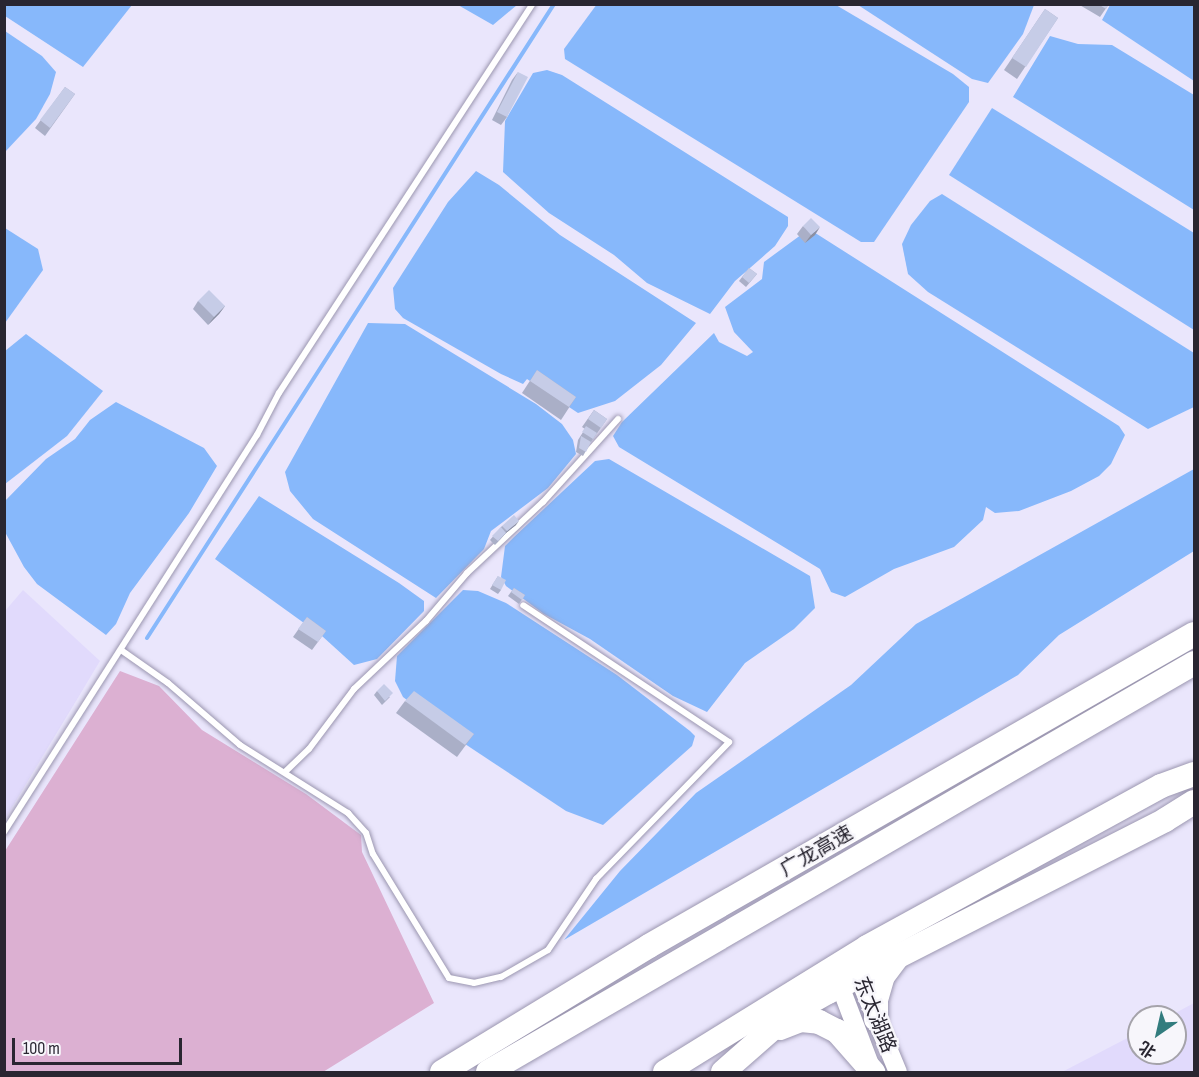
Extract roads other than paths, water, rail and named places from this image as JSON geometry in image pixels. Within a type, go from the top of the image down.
[{"type":"highway","name":"广龙高速","points":[[442,1072],[649,946],[1194,634]]},
{"type":"highway","name":"广龙高速","points":[[488,1072],[1194,663]]},
{"type":"highway","points":[[665,1072],[846,971],[1161,786],[1194,774]]},
{"type":"highway","points":[[723,1072],[789,1014],[846,971],[903,951],[1156,825],[1194,802]]},
{"type":"highway","points":[[876,1019],[876,999],[883,976],[903,951]]},
{"type":"highway","points":[[764,1035],[801,1020],[819,1022],[837,1031],[873,1072]]},
{"type":"main road","name":"东太湖路","points":[[846,971],[876,1019],[898,1072]]},
{"type":"main road","name":"东太湖路","points":[[846,971],[873,1072]]},
{"type":"lane","points":[[4,832],[258,435],[279,393],[533,4]]},
{"type":"lane","points":[[285,772],[309,749],[354,689],[426,621],[467,573],[543,502],[618,419]]},
{"type":"lane","points":[[121,650],[168,683],[240,745],[348,813],[366,833],[382,869],[449,978],[474,983],[501,977],[548,950],[596,879],[729,742],[524,606]]},
{"type":"water","points":[[597,4],[836,5],[953,74],[969,87],[969,102],[874,242],[861,242],[565,59],[564,49]]},
{"type":"water","points":[[4,5],[132,5],[83,67],[5,16]]},
{"type":"water","points":[[458,5],[517,5],[493,25]]},
{"type":"water","points":[[858,5],[1034,5],[1023,34],[988,83],[972,79]]},
{"type":"water","points":[[1110,5],[1194,5],[1194,81],[1102,20]]},
{"type":"water","points":[[5,31],[42,56],[56,72],[50,94],[36,119],[5,152]]},
{"type":"water","points":[[1050,36],[1078,44],[1112,45],[1194,95],[1194,210],[1013,97]]},
{"type":"water","points":[[547,70],[562,75],[788,217],[788,226],[775,246],[735,281],[710,314],[647,283],[614,255],[549,213],[503,172],[505,121],[533,73]]},
{"type":"water","points":[[992,108],[1194,233],[1194,330],[949,175]]},
{"type":"water","points":[[476,171],[499,185],[560,235],[696,323],[661,365],[615,401],[578,413],[527,379],[523,384],[501,374],[403,318],[395,309],[393,288],[448,202]]},
{"type":"water","points":[[942,194],[1194,353],[1194,407],[1148,429],[928,292],[908,274],[902,244],[911,225],[930,201]]},
{"type":"water","points":[[5,228],[38,249],[43,270],[5,323]]},
{"type":"water","points":[[809,229],[1119,426],[1125,435],[1111,464],[1099,476],[1071,491],[1019,511],[995,513],[986,507],[983,520],[954,547],[894,569],[845,597],[831,592],[820,569],[619,447],[613,436],[622,422],[714,333],[719,342],[747,356],[753,352],[734,332],[725,307],[762,279],[764,262]]},
{"type":"water","points":[[368,323],[405,324],[536,404],[562,424],[573,440],[576,454],[548,488],[491,531],[484,549],[436,598],[313,519],[290,491],[285,472]]},
{"type":"water","points":[[26,334],[103,391],[67,436],[5,484],[5,351]]},
{"type":"water","points":[[116,402],[204,448],[217,466],[189,513],[130,593],[116,624],[106,635],[37,584],[24,567],[5,532],[4,502],[46,459],[75,439],[90,420]]},
{"type":"water","points":[[609,459],[810,576],[815,608],[794,629],[745,663],[707,712],[673,696],[590,639],[544,614],[506,586],[501,577],[505,546],[595,461]]},
{"type":"water","points":[[1194,469],[1194,551],[1059,635],[1018,675],[564,940],[620,871],[696,793],[851,685],[916,624]]},
{"type":"water","points":[[259,496],[424,601],[424,611],[377,659],[354,665],[322,636],[215,559]]},
{"type":"water","points":[[463,590],[478,591],[506,603],[617,675],[690,731],[695,736],[692,746],[603,825],[566,811],[459,740],[403,697],[395,681],[397,656]]},
{"type":"waterway","points":[[147,638],[554,4]]}]
